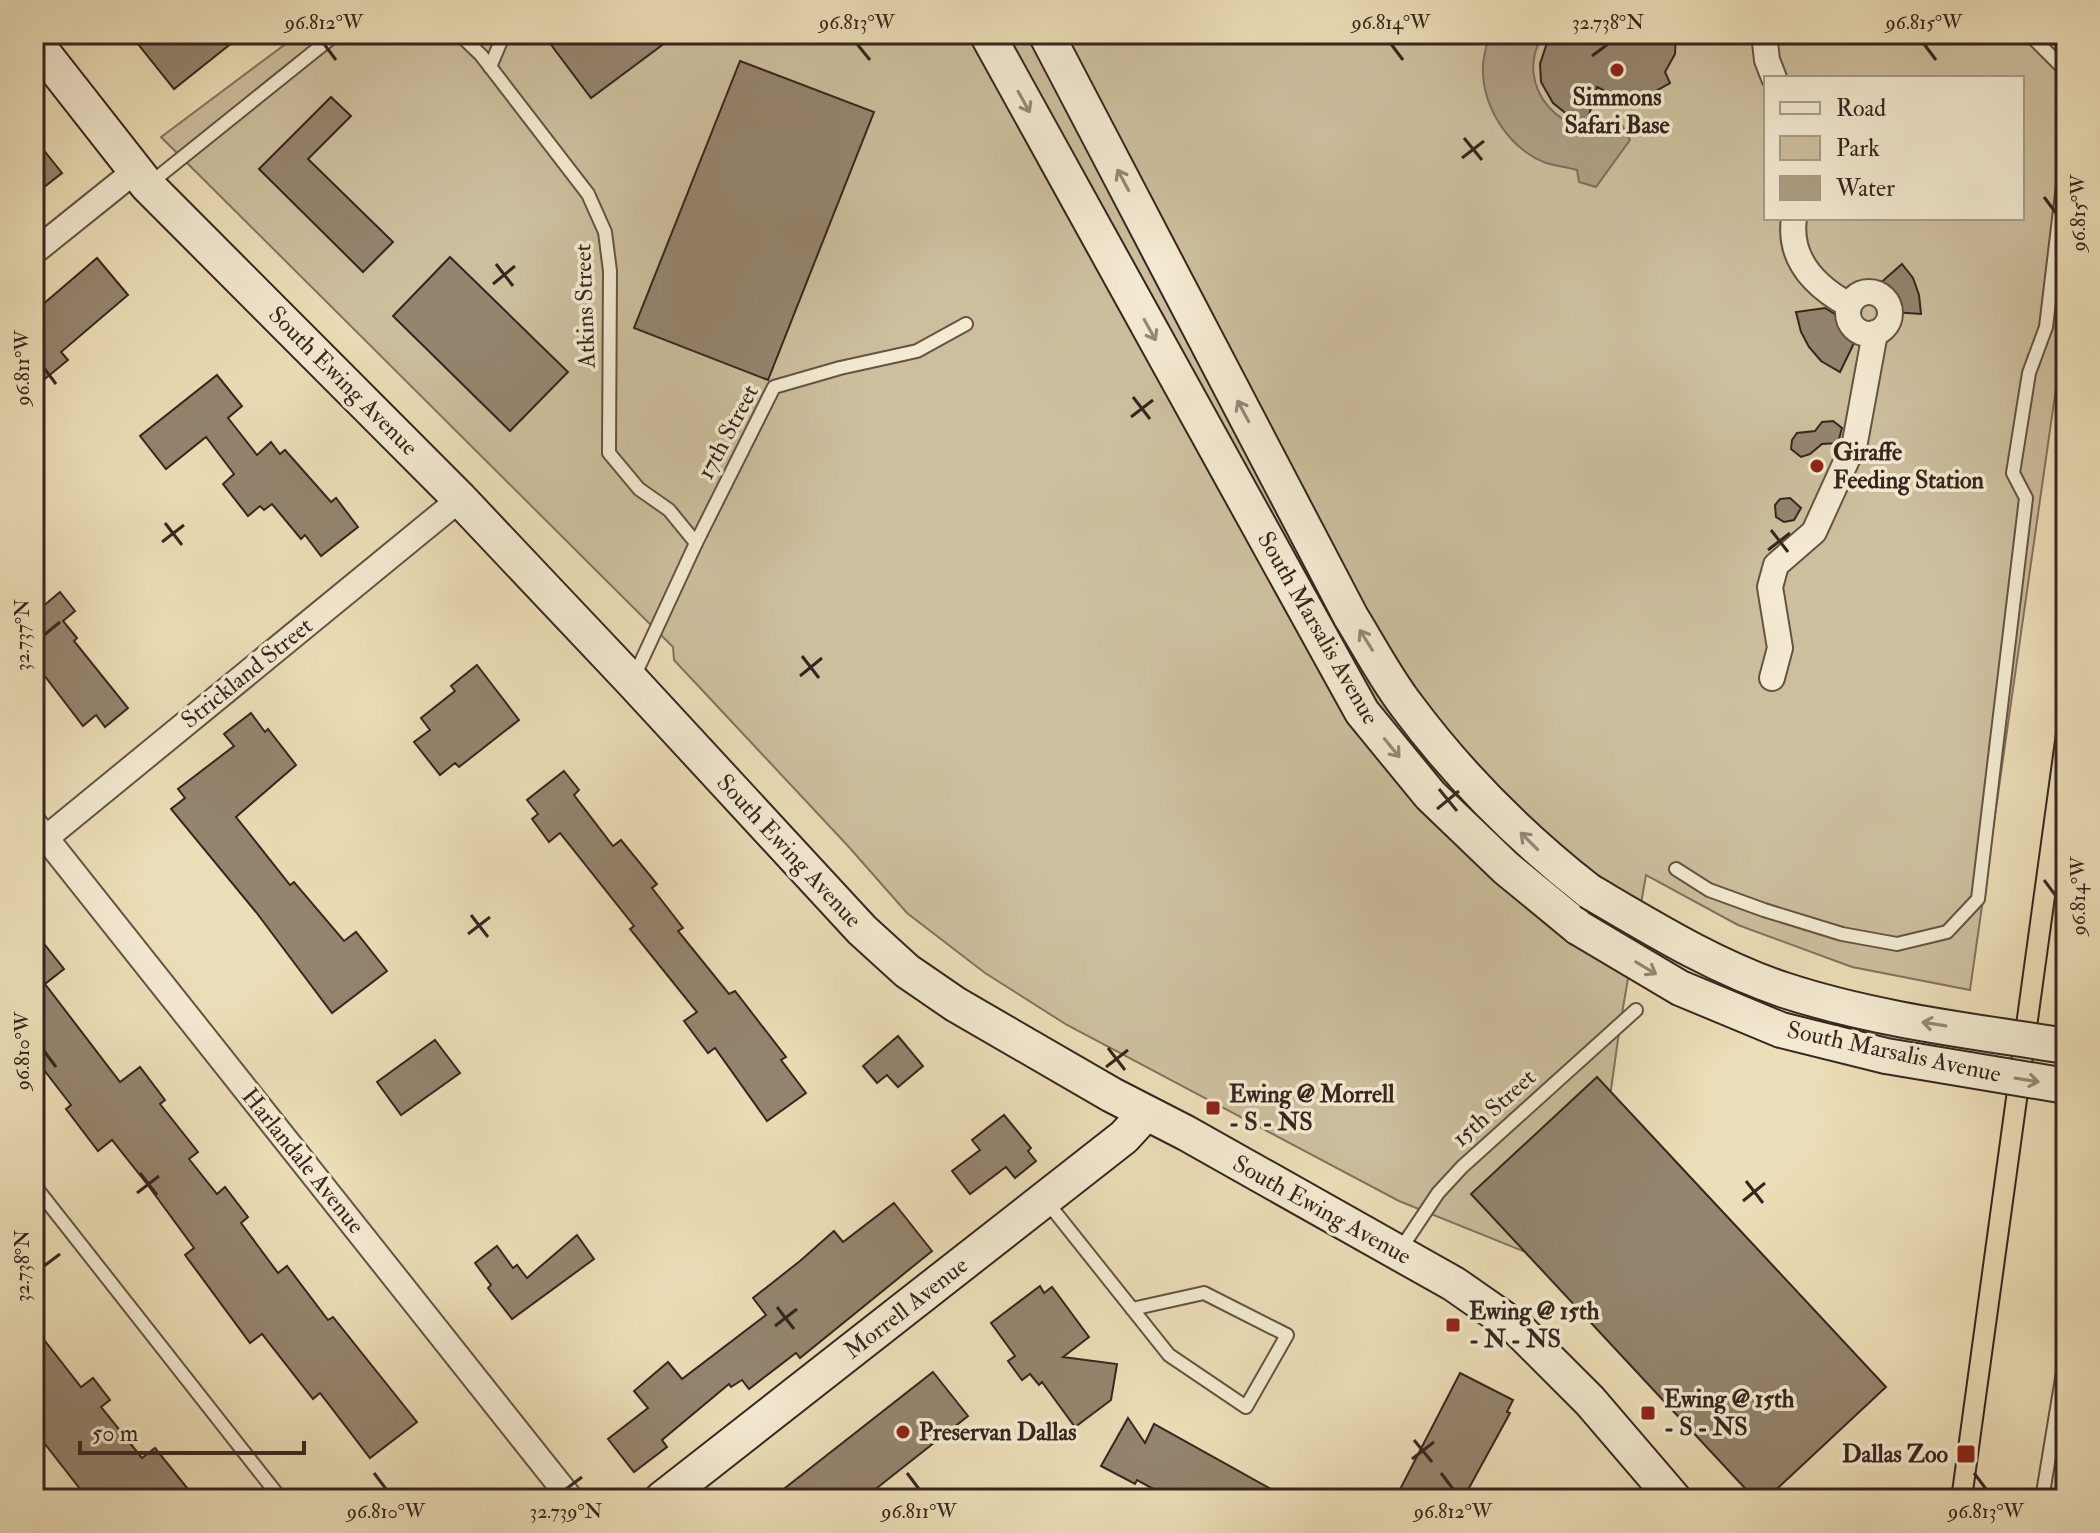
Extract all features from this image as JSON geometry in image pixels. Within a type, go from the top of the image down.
[{"type":"main road","name":"South Marsalis Avenue","points":[[987,34],[1362,712],[1430,795],[1506,868],[1579,928],[1680,988],[1781,1030],[1886,1056],[2066,1086]]},
{"type":"main road","name":"South Marsalis Avenue","points":[[1046,34],[1351,617],[1405,705],[1483,796],[1537,850],[1589,891],[1685,948],[1784,990],[1888,1017],[2066,1046]]},
{"type":"main road","name":"South Ewing Avenue","points":[[34,41],[141,178],[460,499],[826,893],[907,971],[955,1004],[1454,1284],[1517,1328],[1590,1401],[1674,1499]]},
{"type":"main road","name":"Morrell Avenue","points":[[662,1499],[1124,1137],[1146,1113]]},
{"type":"street","points":[[1764,34],[1767,60],[1773,76]]},
{"type":"street","points":[[34,252],[141,178]]},
{"type":"street","points":[[1794,220],[1796,250],[1808,273],[1826,293],[1849,305]]},
{"type":"street","points":[[1865,292],[1875,293],[1885,299],[1890,308],[1890,319],[1884,328],[1865,334],[1856,330],[1849,317],[1849,305],[1855,297],[1865,292]]},
{"type":"street","points":[[1772,678],[1780,648],[1770,587],[1776,565],[1814,532],[1855,442],[1875,333]]},
{"type":"street","name":"Strickland Street","points":[[38,836],[460,499]]},
{"type":"street","name":"Harlandale Avenue","points":[[38,836],[571,1499]]},
{"type":"lane","points":[[141,178],[336,34]]},
{"type":"lane","name":"Atkins Street","points":[[459,34],[490,67],[588,194],[605,232],[610,271],[609,453],[639,489],[669,510],[696,543]]},
{"type":"lane","points":[[490,67],[504,34]]},
{"type":"lane","points":[[2029,34],[2066,71]]},
{"type":"lane","points":[[1676,869],[1709,890],[1764,910],[1842,934],[1897,944],[1947,932],[1978,899],[2026,498],[2013,473],[2029,373],[2046,327],[2066,160]]},
{"type":"lane","name":"17th Street","points":[[632,681],[774,387],[917,351],[966,324]]},
{"type":"lane","name":"15th Street","points":[[1398,1253],[1438,1193],[1462,1167],[1636,1010]]},
{"type":"lane","points":[[34,1185],[281,1499]]},
{"type":"lane","points":[[1045,1200],[1132,1309],[1169,1355],[1246,1407],[1287,1335],[1204,1293],[1132,1309]]},
{"type":"lane","points":[[2042,1499],[2066,1354]]},
{"type":"green space","points":[[299,34],[2066,34],[2066,318],[1970,990],[1852,967],[1738,925],[1646,875],[1620,1025],[1585,1276],[1399,1201],[1067,1025],[985,973],[907,913],[674,660],[673,647],[161,137]]},
{"type":"water","points":[[1489,34],[1544,34],[1535,53],[1534,73],[1538,91],[1549,107],[1563,119],[1581,127],[1600,128],[1621,123],[1630,140],[1596,187],[1579,182],[1577,170],[1546,163],[1532,156],[1500,124],[1492,110],[1484,80],[1483,64]]},
{"type":"building","points":[[130,34],[243,34],[174,89]]},
{"type":"building","points":[[543,34],[677,34],[591,98]]},
{"type":"building","name":"Simmons Safari Base","points":[[1550,34],[1569,44],[1592,34],[1676,34],[1675,54],[1665,72],[1670,83],[1632,102],[1597,87],[1587,122],[1568,115],[1553,103],[1541,82],[1540,64]]},
{"type":"building","points":[[740,61],[874,112],[768,380],[634,328]]},
{"type":"building","points":[[331,97],[351,116],[308,159],[393,242],[363,272],[259,169]]},
{"type":"building","points":[[34,138],[62,173],[34,195]]},
{"type":"building","points":[[450,257],[568,372],[510,431],[393,316]]},
{"type":"building","points":[[97,258],[128,295],[61,352],[68,360],[34,388],[34,312]]},
{"type":"building","points":[[1902,264],[1913,278],[1921,314],[1893,312],[1886,294],[1878,285]]},
{"type":"building","points":[[1825,308],[1858,335],[1840,372],[1821,361],[1809,347],[1796,312]]},
{"type":"building","points":[[217,375],[242,406],[228,418],[257,455],[271,442],[280,454],[285,450],[331,502],[336,498],[358,527],[321,556],[305,535],[301,539],[272,504],[264,510],[260,506],[248,516],[223,484],[234,474],[206,437],[166,469],[140,436]]},
{"type":"building","points":[[1833,421],[1842,428],[1838,443],[1822,444],[1801,457],[1791,449],[1797,433],[1815,431],[1822,422]]},
{"type":"building","points":[[1790,498],[1801,508],[1794,520],[1784,522],[1776,517],[1775,505],[1780,499]]},
{"type":"building","points":[[60,592],[75,611],[63,621],[77,638],[74,641],[128,708],[105,727],[96,715],[83,726],[34,662],[34,614]]},
{"type":"building","points":[[477,665],[519,720],[459,767],[455,763],[440,775],[414,742],[430,730],[421,718],[455,691],[451,686]]},
{"type":"building","points":[[251,713],[296,765],[236,817],[290,885],[294,882],[344,941],[356,932],[387,971],[332,1013],[256,912],[171,809],[185,798],[178,789],[234,746],[224,734]]},
{"type":"building","points":[[564,771],[579,790],[574,795],[613,846],[621,840],[657,884],[652,888],[683,928],[678,931],[729,994],[735,991],[786,1057],[781,1060],[806,1093],[767,1121],[715,1048],[708,1053],[684,1021],[697,1012],[630,929],[634,926],[560,833],[549,842],[532,819],[538,814],[527,800]]},
{"type":"building","points":[[34,931],[64,969],[45,984],[120,1082],[140,1067],[165,1100],[160,1104],[198,1152],[189,1159],[217,1194],[225,1187],[248,1217],[241,1223],[278,1273],[287,1266],[328,1320],[333,1317],[417,1422],[370,1458],[320,1393],[313,1399],[262,1334],[250,1343],[185,1255],[194,1248],[147,1184],[112,1140],[98,1151],[66,1109],[71,1105],[34,1057]]},
{"type":"building","points":[[898,1036],[923,1066],[898,1087],[887,1075],[877,1083],[863,1066]]},
{"type":"building","points":[[435,1040],[460,1073],[401,1115],[377,1082]]},
{"type":"building","points":[[1597,1077],[1886,1387],[1766,1499],[1755,1499],[1471,1194]]},
{"type":"building","points":[[1004,1115],[1031,1148],[1028,1151],[1036,1161],[1015,1178],[1006,1167],[970,1194],[952,1171],[980,1150],[972,1140]]},
{"type":"building","points":[[894,1203],[932,1251],[800,1358],[796,1353],[749,1389],[742,1380],[731,1387],[729,1384],[662,1440],[667,1447],[634,1472],[608,1439],[648,1408],[634,1391],[668,1362],[682,1379],[766,1315],[753,1298],[834,1231],[843,1242]]},
{"type":"building","points":[[577,1235],[594,1259],[512,1319],[488,1288],[491,1285],[475,1263],[497,1246],[513,1268],[517,1265],[527,1278]]},
{"type":"building","points":[[1040,1286],[1044,1293],[1052,1287],[1089,1337],[1063,1357],[1117,1364],[1111,1400],[1075,1427],[1042,1382],[1039,1385],[1030,1374],[1022,1380],[1008,1361],[1015,1356],[991,1323]]},
{"type":"building","points":[[34,1327],[81,1387],[93,1378],[110,1400],[101,1407],[142,1458],[155,1448],[196,1499],[88,1499],[34,1430]]},
{"type":"building","name":"Preservan Dallas","points":[[933,1372],[968,1416],[863,1499],[771,1499]]},
{"type":"building","points":[[1460,1373],[1513,1400],[1507,1412],[1510,1413],[1463,1499],[1395,1499]]},
{"type":"building","points":[[1128,1418],[1145,1443],[1154,1424],[1289,1499],[1172,1499],[1137,1480],[1135,1484],[1101,1466]]},
{"type":"tram line","points":[[1951,1499],[2066,660]]},
{"type":"tram line","points":[[1972,1499],[2066,817]]},
{"type":"place","name":"Simmons Safari Base","points":[[1617,70]]},
{"type":"place","name":"Giraffe Feeding Station","points":[[1817,466]]},
{"type":"place","name":"Ewing @ Morrell - S - NS","points":[[1213,1108]]},
{"type":"place","name":"Ewing @ 15th - N - NS","points":[[1453,1325]]},
{"type":"place","name":"Ewing @ 15th - S - NS","points":[[1648,1413]]},
{"type":"place","name":"Preservan Dallas","points":[[903,1432]]},
{"type":"place","name":"Dallas Zoo","points":[[1966,1454]]}]
